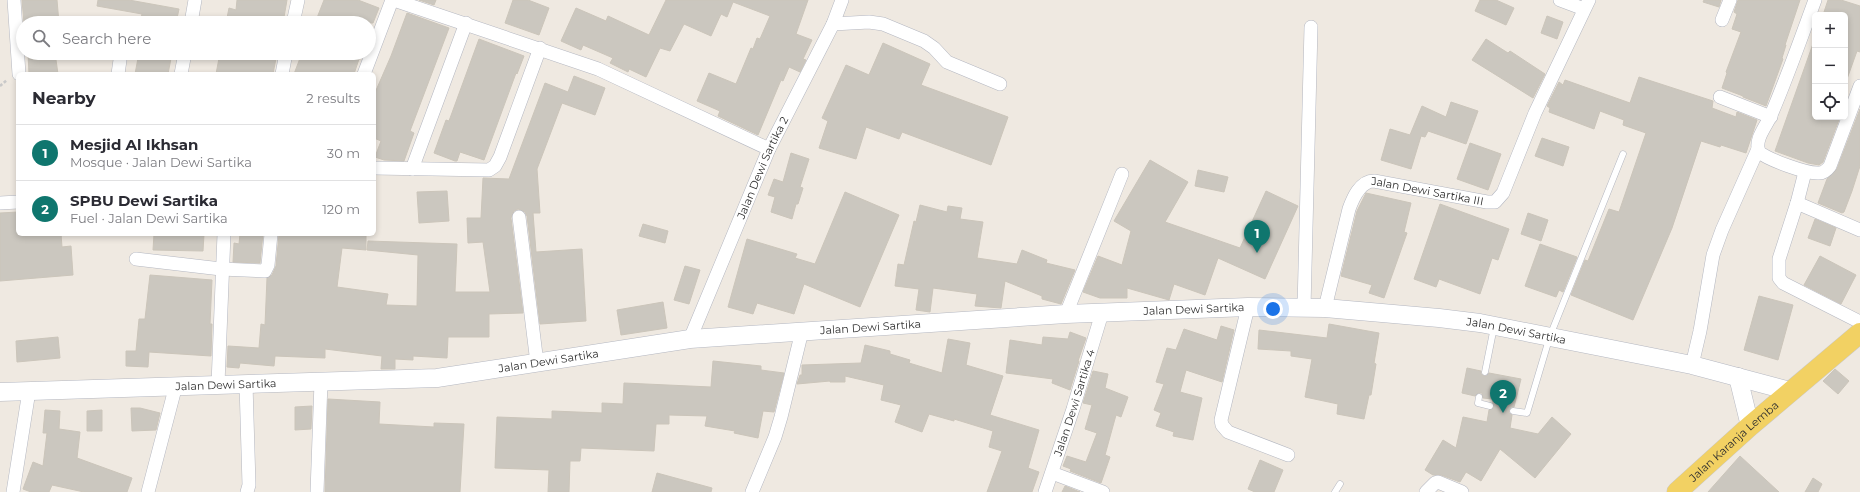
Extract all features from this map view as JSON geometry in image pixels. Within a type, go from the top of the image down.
[{"type":"main road","name":"Jalan Dewi Sartika","points":[[0,392],[176,385],[437,378],[690,338],[1149,309],[1248,307],[1325,308],[1439,318],[1494,326],[1692,365],[1790,391]]},
{"type":"main road","name":"Jalan Karanja Lemba","points":[[1677,492],[1790,391],[1860,333]]},
{"type":"main road","points":[[1738,377],[1750,426]]},
{"type":"street","points":[[14,0],[16,30]]},
{"type":"street","points":[[192,16],[195,0]]},
{"type":"street","points":[[295,16],[298,0]]},
{"type":"street","points":[[376,43],[393,0],[540,48],[616,77],[769,149]]},
{"type":"street","name":"Jalan Dewi Sartika 2","points":[[690,338],[769,149],[834,24],[841,0]]},
{"type":"street","points":[[1560,0],[1586,5]]},
{"type":"street","points":[[1722,20],[1730,0]]},
{"type":"street","points":[[1692,365],[1700,331],[1713,255],[1724,223],[1758,149],[1760,136],[1771,117],[1815,0]]},
{"type":"street","name":"Jalan Dewi Sartika III","points":[[1325,308],[1349,209],[1361,187],[1367,182],[1374,181],[1487,202],[1495,202],[1503,193],[1535,113],[1586,5]]},
{"type":"street","points":[[834,24],[869,22],[884,24],[924,41],[934,48],[947,62],[1000,84]]},
{"type":"street","points":[[412,169],[466,23]]},
{"type":"street","points":[[1304,308],[1311,27]]},
{"type":"street","points":[[376,168],[489,170],[495,166],[500,157],[540,48]]},
{"type":"street","points":[[18,60],[19,72]]},
{"type":"street","points":[[118,72],[120,60]]},
{"type":"street","points":[[181,72],[184,60]]},
{"type":"street","points":[[282,72],[285,60]]},
{"type":"street","points":[[365,72],[369,60]]},
{"type":"street","points":[[1758,149],[1762,154],[1805,172],[1821,173],[1830,166],[1860,86]]},
{"type":"street","points":[[1720,97],[1771,117]]},
{"type":"street","points":[[1805,172],[1797,203],[1779,259],[1779,278],[1783,283],[1860,322]]},
{"type":"street","points":[[1066,314],[1122,174]]},
{"type":"street","points":[[0,203],[16,202]]},
{"type":"street","points":[[1797,203],[1860,230]]},
{"type":"street","points":[[519,216],[537,363]]},
{"type":"street","points":[[218,384],[221,268],[224,236]]},
{"type":"street","points":[[136,259],[265,271],[268,266],[271,236]]},
{"type":"street","points":[[1248,307],[1222,425],[1228,432],[1288,455]]},
{"type":"street","name":"Jalan Dewi Sartika 4","points":[[1045,492],[1102,313]]},
{"type":"street","points":[[752,492],[775,437],[802,331]]},
{"type":"street","points":[[317,492],[321,382]]},
{"type":"street","points":[[246,384],[249,485],[247,492]]},
{"type":"street","points":[[148,492],[176,385]]},
{"type":"street","points":[[13,492],[29,391]]},
{"type":"street","points":[[1052,473],[1103,492]]},
{"type":"street","points":[[1426,492],[1438,482],[1462,492]]},
{"type":"lane","points":[[1514,411],[1527,413],[1550,336],[1623,154]]},
{"type":"lane","points":[[1485,372],[1494,326]]},
{"type":"lane","points":[[1480,397],[1478,403],[1490,406]]},
{"type":"lane","points":[[1335,492],[1340,484]]},
{"type":"building","points":[[22,0],[57,0],[58,16],[23,16]]},
{"type":"building","points":[[98,0],[129,0],[179,9],[178,16],[142,16],[142,14],[97,6]]},
{"type":"building","points":[[237,0],[287,0],[284,16],[227,16],[229,8],[236,10]]},
{"type":"building","points":[[324,0],[358,0],[379,8],[376,16],[318,16]]},
{"type":"building","points":[[419,0],[436,0],[434,5]]},
{"type":"building","points":[[513,0],[528,0],[549,8],[539,35],[505,23]]},
{"type":"building","points":[[666,0],[808,0],[796,34],[812,40],[803,59],[806,60],[800,72],[789,67],[783,81],[781,80],[758,135],[718,116],[720,111],[697,101],[709,73],[736,84],[751,48],[753,49],[757,38],[760,39],[770,16],[733,2],[727,17],[721,14],[711,36],[684,24],[670,51],[660,48],[646,77],[629,69],[628,72],[610,63],[613,58],[583,45],[581,50],[561,41],[576,8],[606,21],[608,16],[649,35]]},
{"type":"building","points":[[1480,0],[1496,0],[1514,8],[1506,25],[1475,11]]},
{"type":"building","points":[[1704,0],[1721,0],[1719,7],[1703,2]]},
{"type":"building","points":[[1738,0],[1800,0],[1785,45],[1783,59],[1766,106],[1722,88],[1727,73],[1726,72],[1741,32],[1732,29],[1737,14],[1734,12]]},
{"type":"building","points":[[1828,0],[1841,0],[1860,6],[1860,52],[1857,51],[1848,76],[1848,12],[1824,12]]},
{"type":"building","points":[[407,13],[449,28],[410,131],[414,133],[404,161],[384,160],[376,157],[381,141],[376,139],[376,90]]},
{"type":"building","points":[[1547,16],[1563,22],[1557,39],[1541,33]]},
{"type":"building","points":[[479,39],[524,56],[517,74],[516,73],[484,160],[460,152],[457,161],[455,161],[434,153],[446,120],[449,121]]},
{"type":"building","points":[[1486,39],[1508,53],[1510,51],[1545,74],[1533,98],[1472,60]]},
{"type":"building","points":[[883,43],[930,64],[921,85],[1008,117],[991,165],[902,132],[899,139],[866,127],[856,159],[819,148],[828,121],[822,118],[846,65],[869,75]]},
{"type":"building","points":[[1812,47],[1812,120],[1839,120],[1823,162],[1819,165],[1808,163],[1775,151]]},
{"type":"building","points":[[28,60],[56,60],[58,72],[29,72]]},
{"type":"building","points":[[138,60],[171,60],[168,72],[135,72]]},
{"type":"building","points":[[219,60],[276,60],[273,72],[216,72]]},
{"type":"building","points":[[299,60],[359,60],[355,72],[295,72]]},
{"type":"building","points":[[574,76],[605,88],[595,115],[562,103],[537,169],[540,213],[533,213],[536,252],[582,249],[586,321],[540,324],[527,216],[525,212],[518,209],[514,211],[511,218],[523,313],[489,314],[489,337],[448,337],[447,358],[413,356],[413,360],[395,359],[395,369],[381,369],[382,356],[325,349],[325,358],[275,356],[274,366],[240,363],[239,368],[227,367],[228,346],[259,348],[261,324],[265,325],[267,278],[272,275],[276,266],[279,236],[366,236],[366,250],[342,248],[337,287],[388,294],[386,305],[417,306],[418,255],[367,250],[368,241],[457,244],[455,292],[490,292],[483,242],[468,243],[467,218],[481,218],[483,178],[509,179],[545,83],[568,92]]},
{"type":"building","points":[[1639,77],[1713,101],[1712,108],[1736,117],[1737,112],[1757,120],[1746,153],[1721,145],[1720,147],[1701,141],[1672,228],[1633,320],[1571,295],[1585,260],[1588,261],[1609,209],[1619,212],[1646,133],[1623,125],[1624,120],[1600,111],[1594,129],[1549,112],[1550,108],[1547,106],[1559,82],[1563,85],[1565,80],[1630,103]]},
{"type":"building","points":[[1451,102],[1478,111],[1466,144],[1428,131],[1425,137],[1421,136],[1411,169],[1381,160],[1390,129],[1410,135],[1422,106],[1446,117]]},
{"type":"building","points":[[1860,109],[1860,166],[1844,212],[1842,213],[1818,203],[1827,179],[1837,169]]},
{"type":"building","points":[[1542,138],[1569,147],[1563,166],[1535,156]]},
{"type":"building","points":[[1470,143],[1501,154],[1488,190],[1457,179]]},
{"type":"building","points":[[791,153],[809,159],[800,187],[803,188],[798,204],[796,204],[792,219],[771,212],[775,197],[768,195],[774,179],[783,182]]},
{"type":"building","points":[[1150,160],[1188,182],[1165,222],[1240,248],[1266,191],[1298,206],[1265,279],[1218,258],[1205,295],[1174,284],[1169,300],[1127,288],[1127,298],[1100,298],[1083,292],[1098,256],[1122,265],[1131,231],[1114,221]]},
{"type":"building","points":[[1198,170],[1228,177],[1224,192],[1195,186]]},
{"type":"building","points":[[447,191],[449,221],[419,223],[417,192]]},
{"type":"building","points":[[845,192],[899,215],[860,307],[804,284],[794,314],[757,303],[753,314],[728,307],[747,239],[797,254],[795,258],[815,264]]},
{"type":"building","points":[[1366,193],[1411,203],[1404,232],[1407,233],[1384,298],[1369,293],[1372,285],[1341,276],[1357,211]]},
{"type":"building","points":[[1440,204],[1509,229],[1498,260],[1492,258],[1480,294],[1439,279],[1436,287],[1414,279]]},
{"type":"building","points":[[920,205],[947,212],[948,206],[962,208],[960,219],[983,222],[977,258],[1017,264],[1022,250],[1047,260],[1046,263],[1075,270],[1061,304],[1042,299],[1042,296],[1005,281],[1001,308],[975,306],[977,294],[933,288],[930,312],[916,310],[919,289],[895,286],[898,264],[904,265],[914,221],[916,222]]},
{"type":"building","points":[[16,212],[16,236],[61,236],[62,247],[71,246],[73,275],[0,281],[0,213]]},
{"type":"building","points":[[1528,213],[1548,220],[1541,241],[1521,234]]},
{"type":"building","points":[[1815,219],[1836,228],[1830,246],[1808,238]]},
{"type":"building","points":[[643,224],[668,231],[665,243],[639,236]]},
{"type":"building","points":[[154,236],[204,236],[203,251],[153,250]]},
{"type":"building","points":[[240,236],[263,236],[260,263],[233,262],[234,243],[239,244]]},
{"type":"building","points":[[1540,244],[1577,257],[1563,292],[1559,290],[1556,297],[1525,286]]},
{"type":"building","points":[[1820,256],[1856,275],[1841,304],[1804,285]]},
{"type":"building","points":[[685,266],[700,270],[689,304],[674,300]]},
{"type":"building","points":[[150,275],[212,280],[210,324],[212,324],[211,356],[149,352],[148,367],[126,366],[126,351],[136,351],[139,319],[145,319]]},
{"type":"building","points":[[1759,296],[1793,305],[1778,360],[1744,350]]},
{"type":"building","points":[[663,302],[667,328],[621,335],[617,310]]},
{"type":"building","points":[[1329,324],[1379,333],[1371,395],[1369,395],[1364,419],[1337,414],[1338,404],[1305,397],[1312,359],[1291,356],[1291,351],[1258,349],[1259,330],[1327,338]]},
{"type":"building","points":[[1221,326],[1234,330],[1222,382],[1186,370],[1180,392],[1202,398],[1193,440],[1173,436],[1174,432],[1156,426],[1161,413],[1154,410],[1164,384],[1156,382],[1167,348],[1176,350],[1184,329],[1217,340]]},
{"type":"building","points":[[1070,332],[1086,338],[1070,390],[1052,383],[1053,379],[1006,373],[1010,340],[1042,345],[1043,337],[1068,339]]},
{"type":"building","points":[[58,337],[60,358],[17,362],[16,341]]},
{"type":"building","points":[[948,339],[970,343],[966,365],[1003,376],[990,415],[1039,430],[1028,468],[1039,472],[1032,492],[987,492],[1002,451],[989,447],[993,431],[954,419],[954,421],[929,414],[922,432],[895,422],[901,405],[881,400],[884,385],[845,376],[845,382],[830,381],[797,384],[800,375],[802,375],[802,365],[861,363],[865,345],[890,351],[890,354],[910,360],[909,363],[942,373]]},
{"type":"building","points":[[713,361],[761,366],[761,370],[784,373],[774,412],[763,411],[758,438],[734,433],[735,431],[705,426],[707,416],[669,415],[669,424],[656,424],[654,451],[581,448],[580,461],[570,461],[569,492],[548,492],[549,470],[495,468],[497,417],[552,419],[552,411],[602,413],[602,403],[623,404],[624,383],[711,387]]},
{"type":"building","points":[[1467,368],[1481,371],[1481,374],[1484,376],[1487,376],[1489,373],[1521,379],[1514,407],[1511,407],[1509,410],[1509,413],[1512,415],[1510,428],[1538,434],[1552,417],[1571,434],[1535,478],[1500,449],[1481,481],[1466,472],[1460,482],[1441,475],[1433,475],[1425,470],[1443,440],[1456,448],[1463,417],[1487,422],[1489,410],[1494,407],[1492,399],[1483,398],[1482,393],[1478,393],[1475,396],[1462,393]]},
{"type":"building","points":[[1835,369],[1849,381],[1838,394],[1823,381]]},
{"type":"building","points":[[1093,371],[1108,374],[1105,388],[1128,397],[1121,417],[1116,415],[1105,455],[1110,457],[1101,483],[1070,471],[1071,469],[1063,466],[1067,456],[1086,462],[1097,433],[1085,429],[1092,405],[1083,403]]},
{"type":"building","points":[[328,399],[380,402],[379,424],[434,427],[434,423],[464,424],[460,492],[325,492]]},
{"type":"building","points":[[312,406],[311,429],[295,430],[295,407]]},
{"type":"building","points":[[131,408],[140,408],[160,413],[156,430],[132,431]]},
{"type":"building","points":[[45,410],[60,411],[59,429],[80,432],[77,458],[132,478],[127,492],[84,492],[52,485],[49,492],[31,492],[23,489],[33,462],[43,466],[47,433],[43,433]]},
{"type":"building","points":[[102,410],[102,431],[87,431],[87,411]]},
{"type":"building","points":[[1740,456],[1779,492],[1708,492]]},
{"type":"building","points":[[1260,460],[1283,470],[1274,492],[1255,492],[1248,489]]},
{"type":"building","points":[[657,473],[712,488],[711,492],[652,492]]},
{"type":"building","points":[[1813,478],[1822,484],[1818,492],[1805,492]]},
{"type":"building","points":[[1065,486],[1080,492],[1062,492]]},
{"type":"place","name":"Mesjid Al Ikhsan","points":[[1257,253]]},
{"type":"place","name":"SPBU Dewi Sartika","points":[[1503,413]]}]
